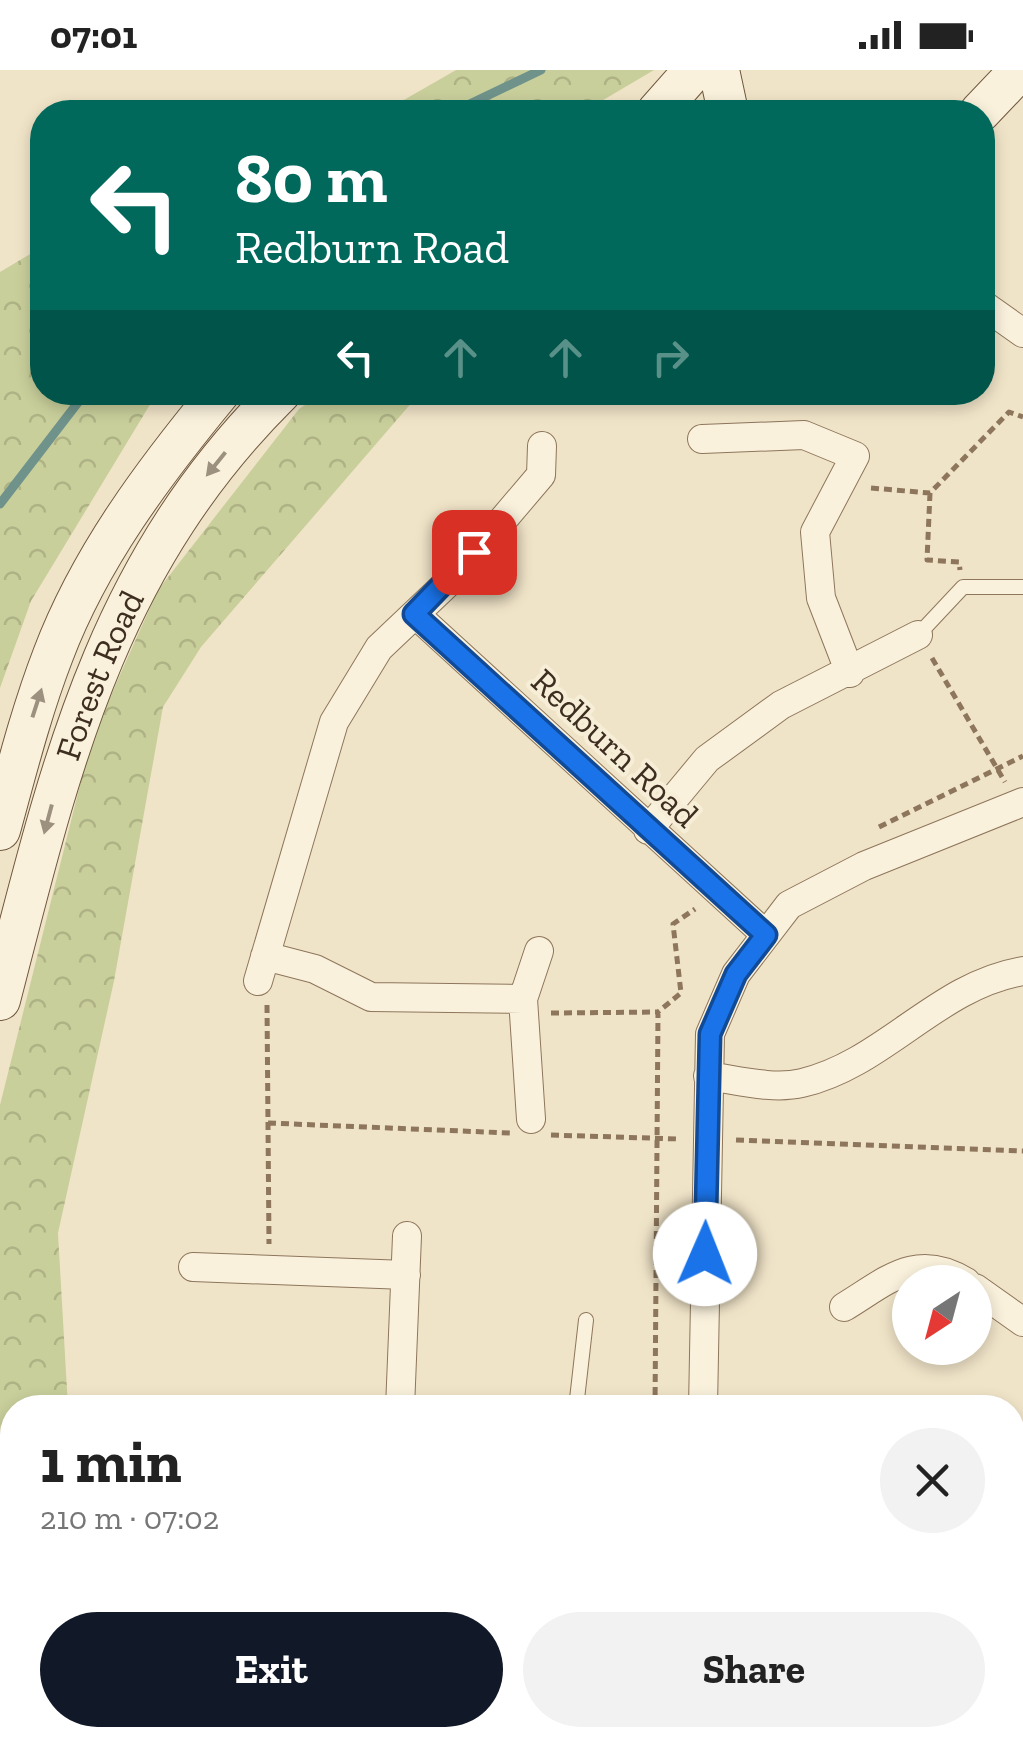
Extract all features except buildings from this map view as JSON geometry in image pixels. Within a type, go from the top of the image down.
[{"type":"street","points":[[668,100],[694,70]]},
{"type":"street","points":[[719,70],[725,100]]},
{"type":"street","points":[[979,100],[983,70]]},
{"type":"street","points":[[989,100],[1020,70]]},
{"type":"street","points":[[995,313],[1023,333]]},
{"type":"street","name":"Forest Road","points":[[0,830],[54,653],[94,567],[170,454],[210,405]]},
{"type":"street","name":"Forest Road","points":[[0,1000],[65,761],[110,636],[178,512],[270,405]]},
{"type":"street","points":[[702,439],[804,435],[856,456],[814,532],[821,598],[850,673]]},
{"type":"street","points":[[523,1000],[371,997],[315,969],[261,969],[334,722],[379,648],[456,575],[541,475],[542,446]]},
{"type":"street","name":"Redburn Road","points":[[414,614],[766,935]]},
{"type":"street","points":[[648,830],[707,759],[781,705],[918,635]]},
{"type":"street","points":[[703,1395],[710,1034],[736,974],[789,905],[864,866],[1020,803]]},
{"type":"street","points":[[531,1129],[523,1000],[539,952]]},
{"type":"street","points":[[708,1076],[762,1084],[813,1079],[841,1070],[943,1002],[1003,974],[1023,970]]},
{"type":"street","points":[[401,1395],[408,1236]]},
{"type":"street","points":[[193,1267],[406,1275]]},
{"type":"street","points":[[844,1307],[892,1278]]},
{"type":"street","points":[[992,1300],[1023,1322]]},
{"type":"lane","points":[[918,635],[963,587],[1023,587]]},
{"type":"lane","points":[[577,1395],[586,1320]]},
{"type":"path","points":[[963,587],[959,562],[927,560],[930,492],[1009,412],[1023,417]]},
{"type":"path","points":[[840,485],[930,492]]},
{"type":"path","points":[[918,635],[1020,803]]},
{"type":"path","points":[[996,768],[1023,756]]},
{"type":"path","points":[[523,1000],[552,1013],[658,1012],[681,993],[673,924],[718,893]]},
{"type":"path","points":[[261,969],[266,997],[269,1267]]},
{"type":"path","points":[[655,1395],[658,1012]]},
{"type":"path","points":[[268,1123],[531,1129],[657,1140],[1023,1151]]},
{"type":"green space","points":[[456,70],[654,70],[603,100],[404,100]]},
{"type":"green space","points":[[30,254],[30,405],[150,405],[31,601],[0,688],[0,272]]},
{"type":"green space","points":[[305,405],[410,405],[201,647],[163,707],[114,981],[58,1233],[67,1395],[0,1395],[0,1105],[92,737],[158,590]]},
{"type":"waterway","points":[[478,100],[541,70]]},
{"type":"waterway","points":[[0,504],[76,405]]},
{"type":"route","points":[[474,552],[456,575],[414,614],[766,935],[736,974],[710,1034],[705,1254]]}]
